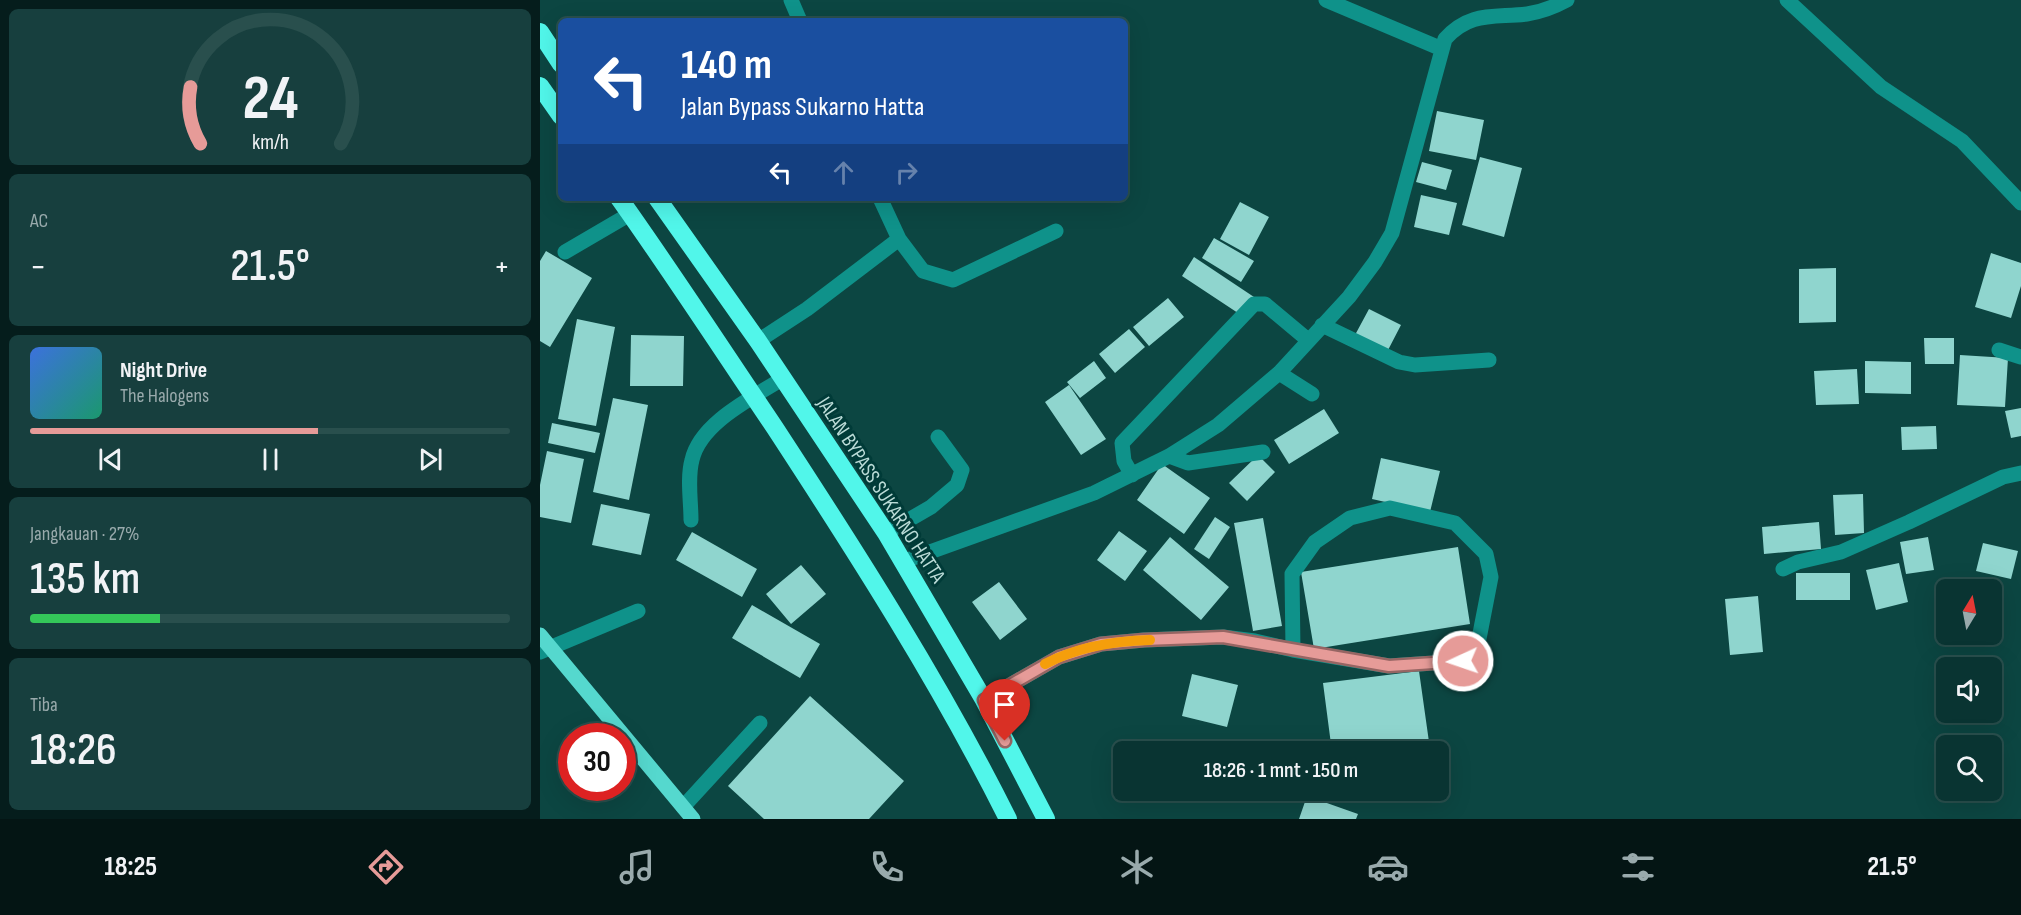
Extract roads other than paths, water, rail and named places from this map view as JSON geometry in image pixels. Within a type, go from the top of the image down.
[{"type":"highway","points":[[540,32],[558,59]]},
{"type":"highway","points":[[540,86],[558,112]]},
{"type":"highway","points":[[621,201],[699,313],[860,558],[951,712],[1008,819]]},
{"type":"highway","name":"JALAN BYPASS SUKARNO HATTA","points":[[659,201],[758,341],[886,533],[984,700],[1046,819]]},
{"type":"highway","points":[[699,313],[727,296]]},
{"type":"main road","points":[[544,644],[688,813]]},
{"type":"street","points":[[791,0],[799,18]]},
{"type":"street","points":[[1326,0],[1442,49]]},
{"type":"street","points":[[902,562],[1094,493],[1169,456],[1218,425],[1279,373],[1349,297],[1375,262],[1392,233],[1445,39],[1456,27],[1474,18],[1528,14],[1567,0]]},
{"type":"street","points":[[1787,0],[1881,87],[1962,141],[2021,203]]},
{"type":"street","points":[[881,201],[899,239],[923,271],[953,280],[1056,231]]},
{"type":"street","points":[[565,252],[630,214]]},
{"type":"street","points":[[758,341],[807,309],[899,239]]},
{"type":"street","points":[[1132,475],[1124,461],[1122,443],[1254,304],[1265,304],[1308,340]]},
{"type":"street","points":[[1322,325],[1399,362],[1415,365],[1489,360]]},
{"type":"street","points":[[1999,350],[2021,357]]},
{"type":"street","points":[[1279,373],[1312,394]]},
{"type":"street","points":[[691,520],[691,462],[696,443],[717,422],[782,379]]},
{"type":"street","points":[[886,533],[931,507],[957,485],[962,470],[938,437]]},
{"type":"street","points":[[1169,456],[1188,463],[1263,452]]},
{"type":"street","points":[[1783,568],[1841,552],[2003,477],[2021,473]]},
{"type":"street","points":[[984,700],[1059,657],[1101,644],[1223,637],[1255,641],[1293,650],[1389,666],[1463,661],[1477,649],[1491,577],[1486,554],[1455,523],[1390,508],[1350,518],[1315,542],[1292,574],[1293,650]]},
{"type":"street","points":[[544,644],[638,610]]},
{"type":"street","points":[[688,813],[759,723]]}]
